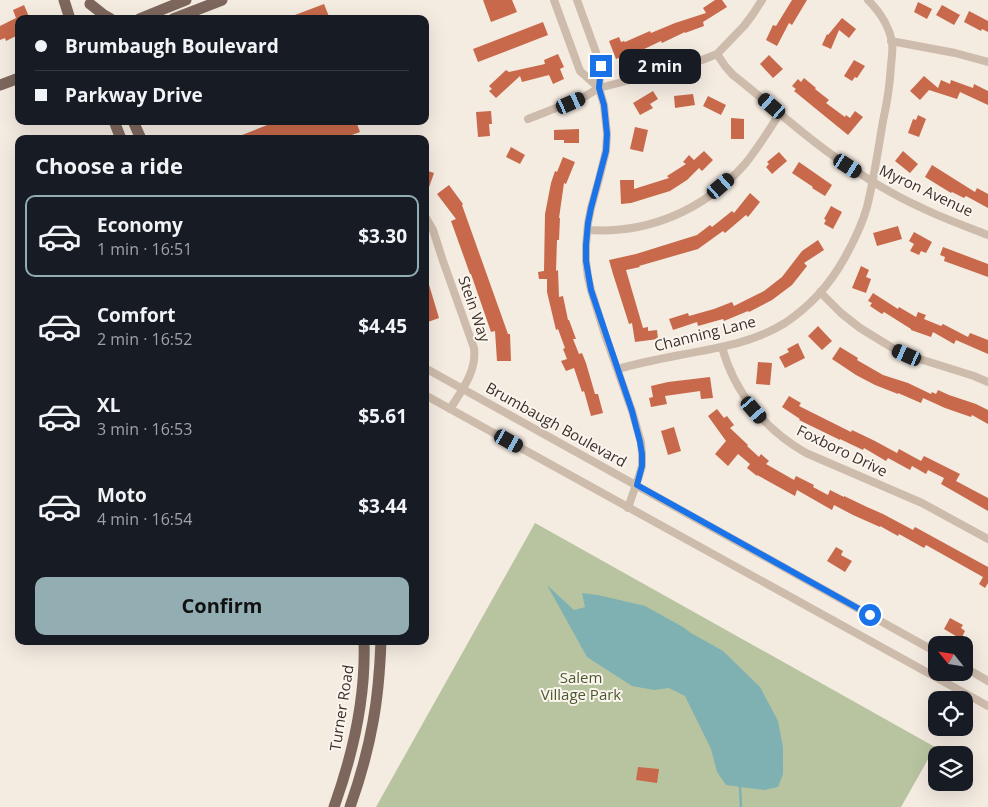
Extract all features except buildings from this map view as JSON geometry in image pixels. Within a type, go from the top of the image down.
[{"type":"main road","points":[[64,0],[69,15]]},
{"type":"main road","points":[[70,0],[76,15]]},
{"type":"main road","points":[[148,15],[187,0],[205,6]]},
{"type":"main road","points":[[183,15],[222,0]]},
{"type":"main road","points":[[89,2],[94,15]]},
{"type":"main road","points":[[89,2],[104,15]]},
{"type":"main road","points":[[0,85],[15,81]]},
{"type":"main road","name":"Turner Road","points":[[334,807],[354,742],[362,692],[364,645]]},
{"type":"main road","name":"Turner Road","points":[[350,807],[362,770],[374,721],[381,645]]},
{"type":"street","points":[[554,0],[580,71],[599,88]]},
{"type":"street","points":[[577,0],[601,66],[599,88],[604,105],[607,134],[606,151],[591,208],[586,245],[588,278],[632,411],[642,454],[642,466],[628,508]]},
{"type":"street","points":[[528,119],[578,100],[599,88],[702,60],[717,54],[744,26],[762,0]]},
{"type":"street","points":[[868,0],[887,26],[891,41],[956,53],[988,62]]},
{"type":"street","name":"Channing Lane","points":[[618,369],[748,340],[771,331],[800,312],[820,292],[843,261],[854,241],[867,207],[890,89],[891,41]]},
{"type":"street","name":"Myron Avenue","points":[[717,54],[733,75],[836,158],[872,182],[922,208],[988,234]]},
{"type":"street","points":[[588,230],[605,231],[641,227],[658,222],[697,205],[712,195],[744,164],[780,113]]},
{"type":"street","name":"Stein Way","points":[[429,223],[474,348],[475,356],[472,372],[450,409]]},
{"type":"street","points":[[820,292],[841,313],[860,328],[896,350],[988,382]]},
{"type":"street","name":"Foxboro Drive","points":[[722,347],[738,386],[754,410],[778,434],[794,446],[806,453],[922,503],[988,539]]},
{"type":"street","name":"Brumbaugh Boulevard","points":[[429,370],[928,648]]},
{"type":"street","points":[[429,397],[988,706]]},
{"type":"street","points":[[973,672],[988,680]]},
{"type":"green space","name":"Salem Village Park","points":[[535,523],[933,746],[928,746],[928,759],[901,807],[376,807]]},
{"type":"water","points":[[547,585],[574,610],[585,607],[582,593],[645,606],[723,651],[760,687],[778,721],[783,747],[783,774],[778,787],[764,790],[726,785],[717,772],[711,749],[685,696],[669,688],[654,690],[632,686],[587,657]]},
{"type":"waterway","points":[[740,787],[741,807]]},
{"type":"route","points":[[601,66],[599,88],[606,120],[606,151],[588,223],[586,261],[591,290],[632,411],[640,442],[642,466],[637,485],[870,615]]}]
